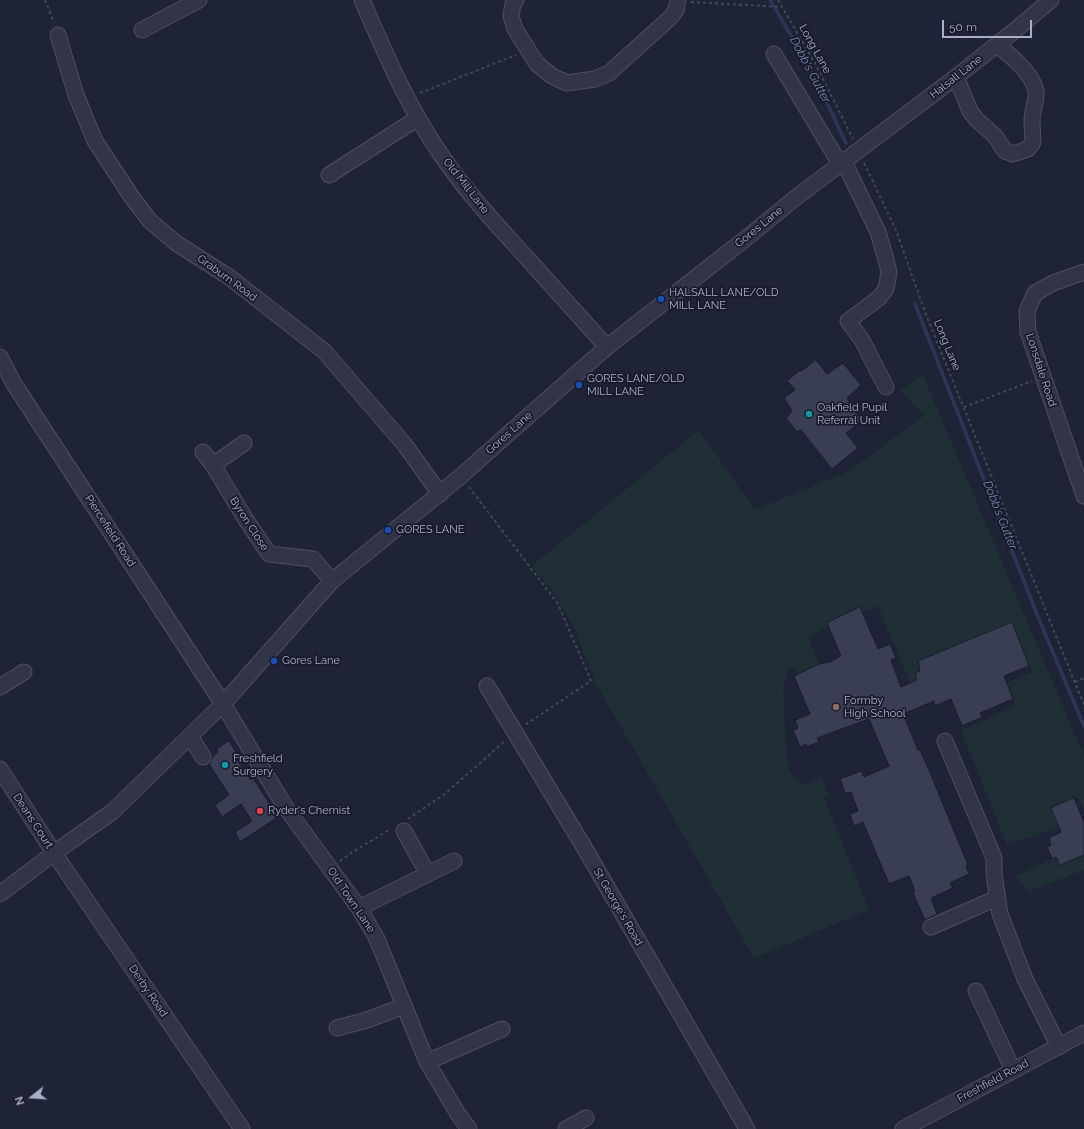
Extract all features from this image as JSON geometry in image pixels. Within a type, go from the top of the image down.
[{"type":"street","points":[[142,30],[199,0]]},
{"type":"street","name":"Old Mill Lane","points":[[362,0],[406,98],[443,158],[473,197],[607,347]]},
{"type":"street","points":[[516,0],[513,4],[511,16],[515,29],[537,64],[552,76],[567,83],[595,79],[609,73],[670,18],[676,10],[678,0]]},
{"type":"street","name":"Halsall Lane","points":[[858,150],[956,77],[1051,0]]},
{"type":"street","name":"Graburn Road","points":[[58,35],[76,95],[95,141],[131,196],[150,221],[176,243],[229,277],[324,351],[405,445],[440,494]]},
{"type":"street","points":[[956,77],[970,111],[977,120],[996,136],[1005,150],[1013,154],[1028,149],[1033,142],[1032,120],[1036,92],[1032,80],[1018,63],[996,45]]},
{"type":"street","points":[[774,54],[842,163],[878,232],[889,272],[886,289],[879,298],[848,321],[862,340],[886,387]]},
{"type":"street","points":[[329,175],[418,118]]},
{"type":"street","name":"Gores Lane","points":[[0,894],[112,812],[223,704],[332,581],[440,494],[607,347],[858,150]]},
{"type":"street","name":"Lonsdale Road","points":[[1084,272],[1053,283],[1035,293],[1027,311],[1028,332],[1084,496]]},
{"type":"street","name":"Piercefield Road","points":[[0,356],[14,384],[223,704]]},
{"type":"street","points":[[213,466],[244,444]]},
{"type":"street","name":"Byron Close","points":[[203,452],[269,554],[313,559],[332,581]]},
{"type":"street","points":[[0,688],[24,672]]},
{"type":"street","name":"St George's Road","points":[[487,686],[584,847],[747,1129]]},
{"type":"street","name":"Old Town Lane","points":[[223,704],[286,808],[359,908],[377,939],[427,1062],[448,1099],[469,1129]]},
{"type":"street","points":[[190,736],[203,757]]},
{"type":"street","points":[[945,741],[994,858],[994,874],[1000,914],[1025,979],[1059,1047]]},
{"type":"street","name":"Deans Court","points":[[0,769],[54,853]]},
{"type":"street","points":[[400,827],[428,874]]},
{"type":"street","name":"Derby Road","points":[[54,853],[242,1129]]},
{"type":"street","points":[[359,908],[454,861]]},
{"type":"street","points":[[931,927],[997,898]]},
{"type":"street","points":[[976,991],[1014,1070]]},
{"type":"street","points":[[337,1028],[367,1020],[404,1006]]},
{"type":"street","points":[[427,1062],[502,1029]]},
{"type":"street","name":"Freshfield Road","points":[[903,1129],[1084,1033]]},
{"type":"street","points":[[566,1129],[586,1118]]},
{"type":"path","points":[[45,0],[58,35]]},
{"type":"path","points":[[678,0],[782,7]]},
{"type":"path","name":"Long Lane","points":[[778,0],[818,67],[896,230],[925,312],[1084,705]]},
{"type":"path","points":[[406,98],[528,50]]},
{"type":"path","points":[[964,407],[1043,377]]},
{"type":"path","points":[[330,868],[354,851],[400,827],[446,793],[515,732],[591,681],[558,604],[461,476]]},
{"type":"path","points":[[1074,682],[1084,678]]},
{"type":"shaded area","name":"Formby High School","points":[[923,375],[1084,756],[1084,810],[1077,797],[1051,807],[1059,827],[1007,845],[961,731],[1015,706],[1006,683],[1032,672],[1012,622],[918,661],[920,671],[915,673],[917,680],[910,683],[878,606],[862,612],[860,607],[827,623],[829,626],[808,637],[819,664],[798,674],[795,667],[790,667],[783,688],[786,747],[789,772],[802,785],[822,777],[828,795],[824,797],[869,910],[754,958],[595,682],[575,629],[555,594],[532,566],[699,430],[755,510],[849,471],[924,416],[900,390]]},
{"type":"shaded area","points":[[1084,855],[1084,870],[1028,892],[1015,876],[1057,857],[1060,865]]},
{"type":"building","name":"Oakfield Pupil Referral Unit","points":[[816,360],[827,374],[843,363],[861,385],[847,398],[862,421],[846,433],[858,448],[832,469],[801,430],[797,432],[786,418],[792,411],[784,398],[795,390],[787,381],[800,370],[801,371]]},
{"type":"building","points":[[860,607],[878,649],[890,644],[896,658],[891,660],[901,687],[917,680],[915,673],[920,671],[918,661],[1012,622],[1029,666],[1004,676],[1013,699],[980,713],[982,717],[962,726],[951,699],[935,706],[934,701],[903,714],[918,750],[920,750],[929,770],[968,865],[966,866],[969,874],[950,883],[953,888],[931,898],[937,914],[925,920],[913,893],[915,891],[909,876],[889,884],[863,822],[854,826],[850,814],[858,811],[851,792],[845,793],[840,779],[861,771],[864,777],[889,766],[869,719],[817,738],[819,742],[807,747],[806,744],[800,747],[793,730],[798,728],[795,720],[810,714],[794,676],[819,664],[830,662],[841,656],[827,623]]},
{"type":"building","points":[[229,741],[237,754],[235,757],[251,780],[253,778],[278,817],[240,842],[235,832],[252,821],[241,804],[222,817],[215,805],[229,795],[209,764],[218,752],[217,749]]},
{"type":"building","points":[[1074,798],[1084,822],[1084,855],[1060,865],[1056,857],[1052,859],[1047,847],[1051,845],[1049,838],[1061,832],[1051,808]]},
{"type":"waterway","name":"Dobb's Gutter","points":[[770,0],[811,69],[846,143]]},
{"type":"waterway","name":"Dobb's Gutter","points":[[915,304],[1038,617],[1084,726]]},
{"type":"place","name":"HALSALL LANE/OLD MILL LANE","points":[[661,299]]},
{"type":"place","name":"GORES LANE/OLD MILL LANE","points":[[579,385]]},
{"type":"place","name":"Oakfield Pupil Referral Unit","points":[[809,414]]},
{"type":"place","name":"GORES LANE","points":[[388,530]]},
{"type":"place","name":"Gores Lane","points":[[274,661]]},
{"type":"place","name":"Formby High School","points":[[836,707]]},
{"type":"place","name":"Freshfield Surgery","points":[[225,765]]},
{"type":"place","name":"Ryder's Chemist","points":[[260,811]]}]
